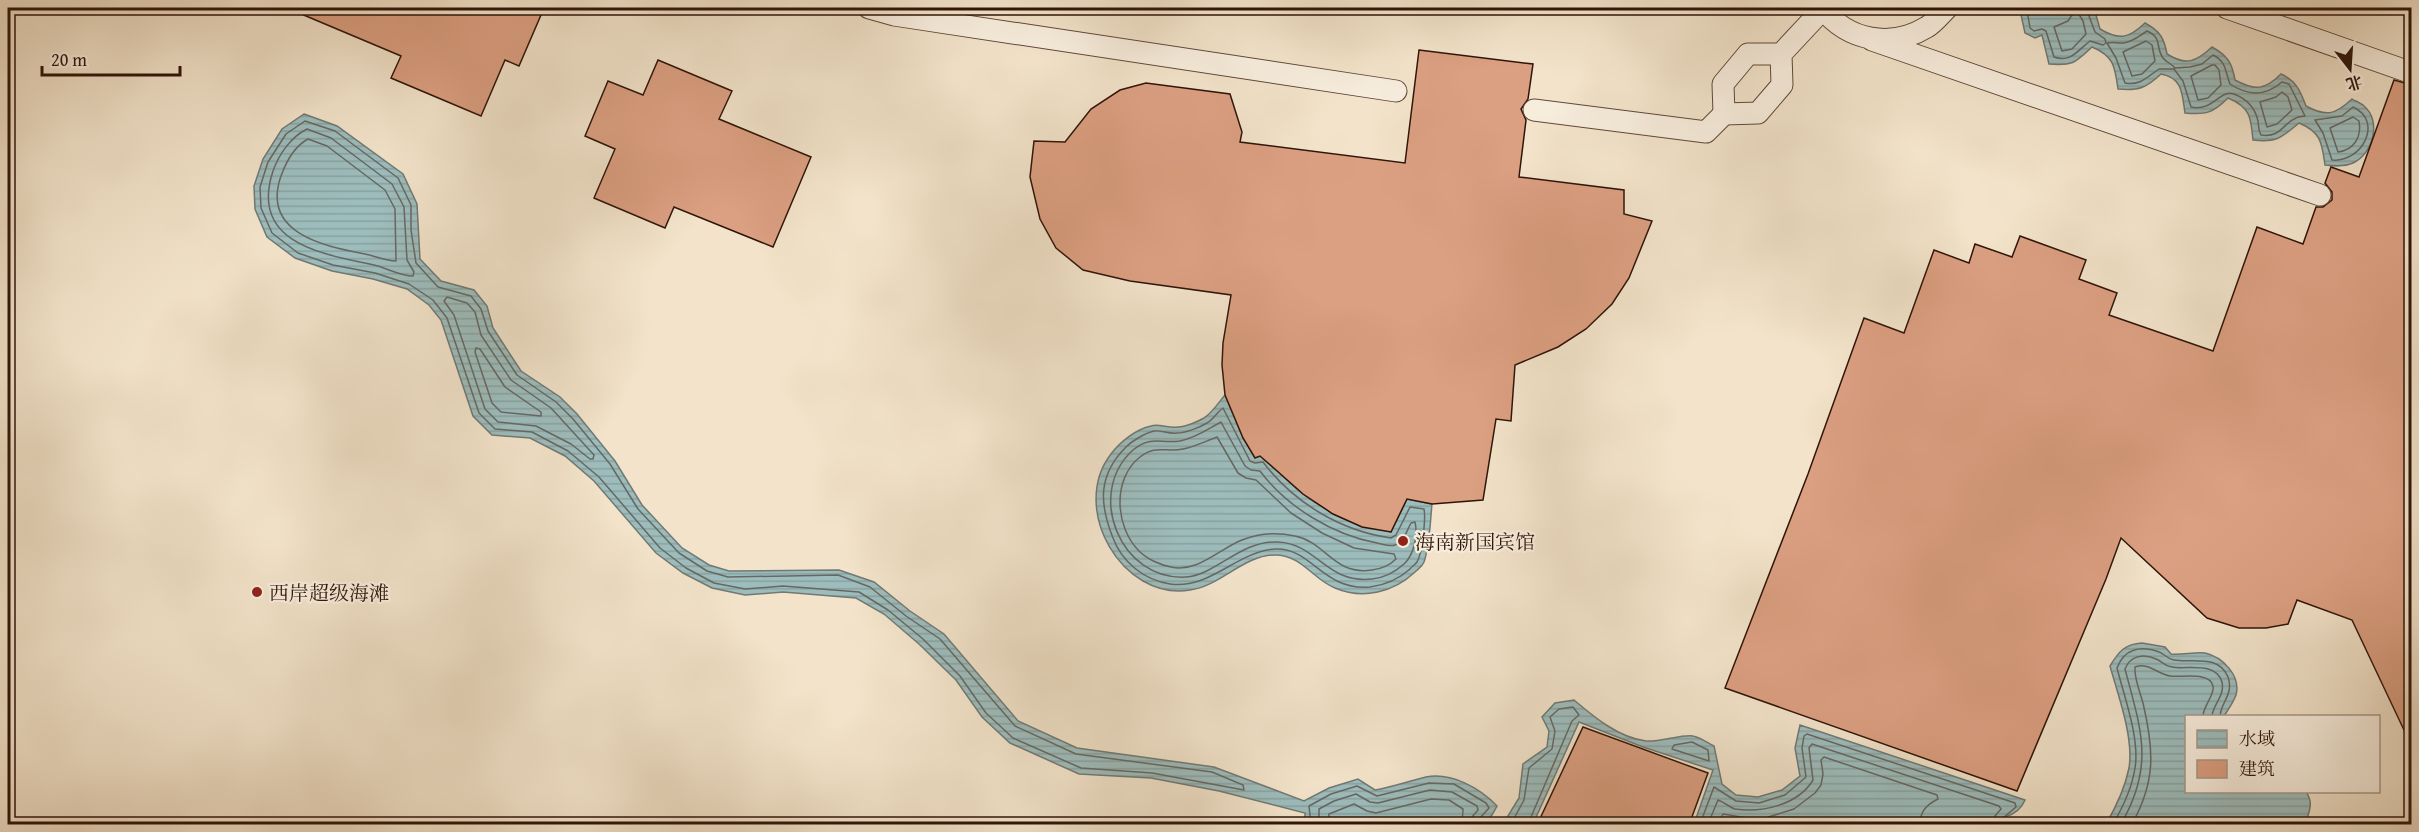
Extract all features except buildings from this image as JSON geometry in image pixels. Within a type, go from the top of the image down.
[{"type":"lane","points":[[869,8],[894,15],[1396,91]]},
{"type":"lane","points":[[1534,110],[1706,132],[1724,114],[1758,113],[1782,85],[1780,54],[1823,8],[1844,29],[1872,40],[2320,195]]},
{"type":"lane","points":[[1872,40],[1902,39],[1929,27],[1947,8]]},
{"type":"lane","points":[[2227,8],[2412,73]]},
{"type":"lane","points":[[1724,114],[1723,84],[1748,54],[1780,54]]},
{"type":"water","points":[[2026,8],[2050,8],[2053,12],[2066,8],[2090,8],[2096,15],[2100,29],[2119,36],[2129,35],[2145,23],[2158,32],[2163,39],[2167,54],[2174,58],[2191,61],[2212,47],[2228,60],[2235,80],[2248,86],[2260,87],[2270,83],[2281,74],[2297,87],[2306,106],[2319,112],[2330,113],[2352,99],[2370,112],[2374,128],[2370,145],[2360,159],[2353,163],[2343,166],[2325,165],[2319,139],[2306,126],[2299,123],[2274,140],[2253,140],[2248,114],[2235,101],[2228,98],[2209,112],[2185,113],[2182,93],[2177,83],[2174,79],[2161,74],[2142,88],[2118,89],[2116,74],[2109,58],[2092,47],[2073,62],[2049,64],[2042,35],[2035,38],[2025,33],[2021,15]]},
{"type":"water","points":[[304,114],[337,126],[403,174],[417,204],[420,259],[441,281],[474,290],[487,306],[493,328],[521,371],[560,397],[577,414],[615,461],[642,505],[682,548],[709,565],[729,571],[839,570],[874,582],[910,611],[944,634],[1018,721],[1077,748],[1214,767],[1304,801],[1329,788],[1358,779],[1375,790],[1426,777],[1445,777],[1464,783],[1490,799],[1497,806],[1492,815],[1482,824],[1305,824],[1305,813],[1219,791],[1151,778],[1079,774],[1010,743],[982,717],[956,680],[919,644],[884,614],[856,598],[783,592],[745,595],[712,588],[683,573],[656,553],[594,481],[565,456],[530,438],[492,435],[473,416],[441,320],[429,305],[407,289],[332,271],[295,258],[267,237],[255,209],[254,186],[263,159],[282,129]]},
{"type":"water","points":[[1225,395],[1243,438],[1255,457],[1265,454],[1290,483],[1336,515],[1391,532],[1407,499],[1432,504],[1428,548],[1421,567],[1398,585],[1388,589],[1356,593],[1335,588],[1294,559],[1286,556],[1265,556],[1254,559],[1212,583],[1190,590],[1165,590],[1143,581],[1124,566],[1109,546],[1100,524],[1096,500],[1100,476],[1111,454],[1129,437],[1145,428],[1154,425],[1181,427],[1201,420]]},
{"type":"water","points":[[2142,643],[2165,647],[2171,654],[2205,653],[2212,655],[2229,668],[2236,681],[2236,695],[2225,715],[2185,715],[2185,793],[2306,793],[2310,804],[2305,824],[2106,824],[2123,790],[2130,756],[2124,717],[2110,666],[2123,649]]},
{"type":"water","points":[[1574,700],[1607,726],[1626,736],[1652,741],[1693,736],[1714,746],[1722,784],[1736,795],[1758,797],[1782,790],[1800,776],[1795,748],[1800,725],[2025,800],[2019,810],[2009,816],[1937,824],[1694,824],[1713,770],[1643,747],[1579,722],[1533,824],[1503,824],[1519,798],[1523,764],[1547,747],[1549,731],[1542,717],[1555,703]]},
{"type":"place","name":"海南新国宾馆","points":[[1403,541]]},
{"type":"place","name":"西岸超级海滩","points":[[257,592]]}]
